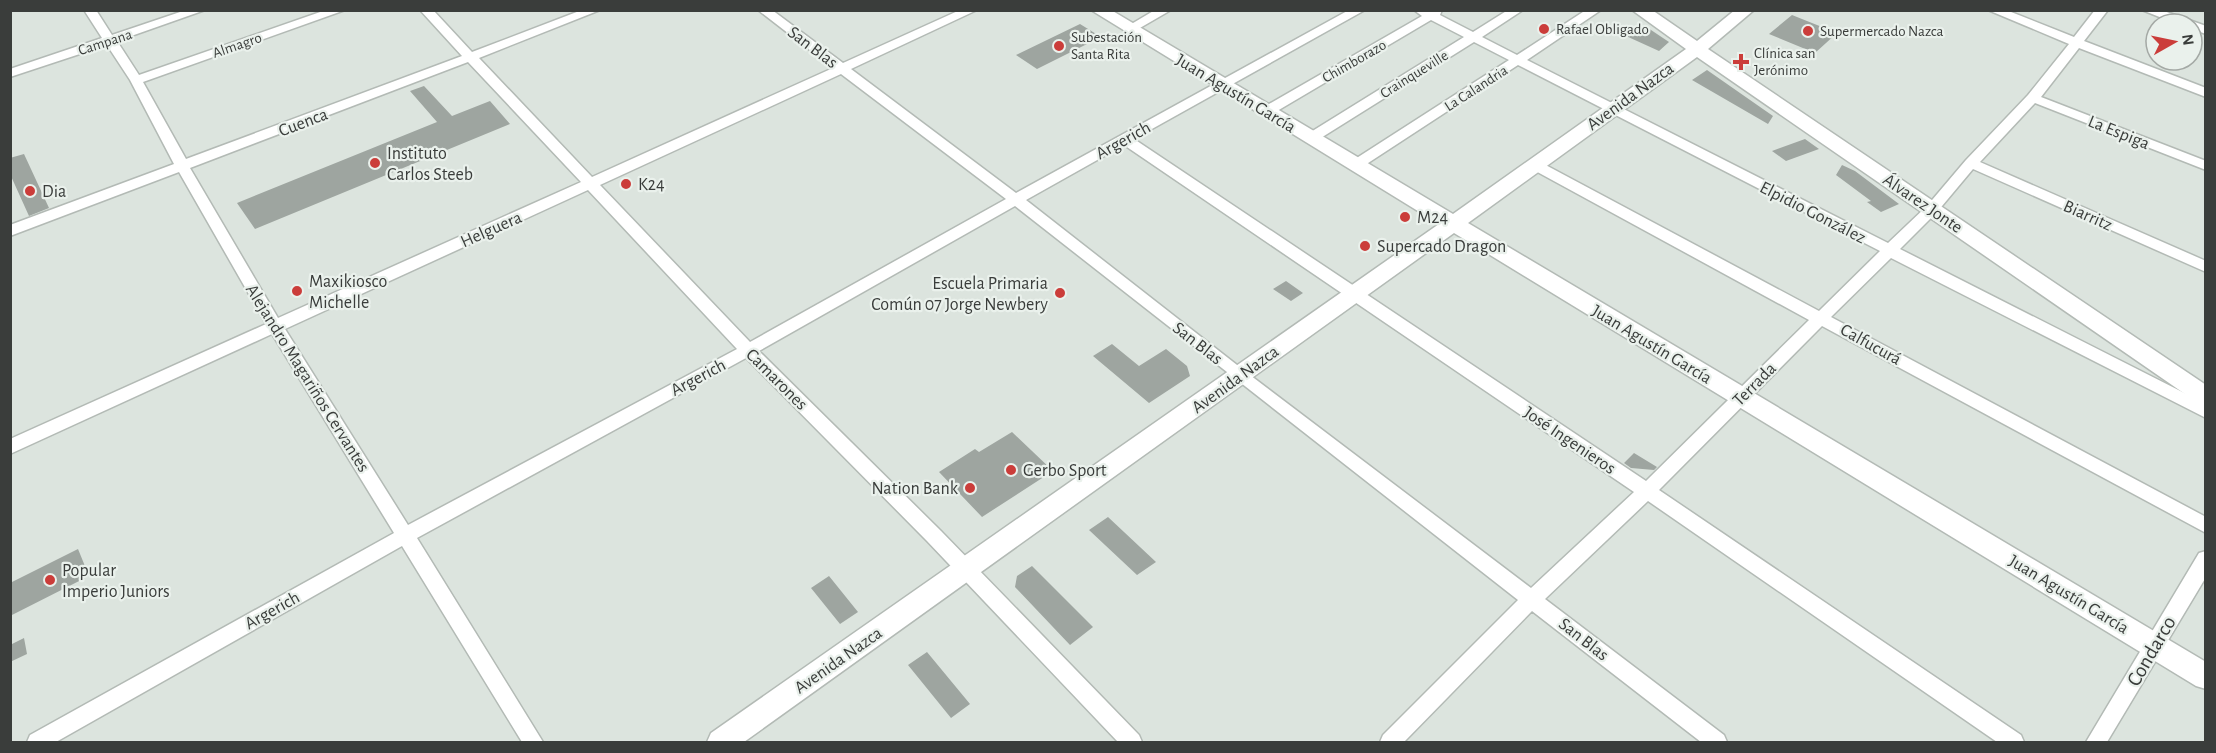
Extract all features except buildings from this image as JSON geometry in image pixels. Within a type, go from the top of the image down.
[{"type":"street","name":"Alejandro Magariños Cervantes","points":[[90,10],[108,41],[136,80],[183,167],[275,326],[533,742]]},
{"type":"street","name":"Campana","points":[[10,73],[199,10]]},
{"type":"street","name":"Almagro","points":[[136,80],[339,10]]},
{"type":"street","name":"Camarones","points":[[426,10],[748,350],[1132,742]]},
{"type":"street","name":"Cuenca","points":[[10,231],[594,10]]},
{"type":"street","name":"San Blas","points":[[764,10],[1016,200],[1240,376],[1717,742]]},
{"type":"street","name":"Helguera","points":[[10,447],[971,10]]},
{"type":"street","name":"Juan Agustín García","points":[[1099,10],[2205,677]]},
{"type":"street","points":[[1128,29],[1165,10]]},
{"type":"street","name":"Argerich","points":[[37,742],[406,535],[748,350],[1222,84],[1359,10]]},
{"type":"street","name":"Crainqueville","points":[[1311,138],[1517,10]]},
{"type":"street","name":"La Calandria","points":[[1357,164],[1595,10]]},
{"type":"street","name":"Álvarez Jonte","points":[[1641,10],[2205,396]]},
{"type":"street","name":"Avenida Nazca","points":[[721,742],[966,571],[1453,224],[1697,49],[1746,10]]},
{"type":"street","points":[[1994,10],[2205,93]]},
{"type":"street","name":"Terrada","points":[[1390,742],[1532,599],[1647,491],[1932,209],[1971,163],[2033,98],[2102,10]]},
{"type":"street","name":"Elpidio González","points":[[1431,12],[1472,38],[2205,412]]},
{"type":"street","name":"Chimborazo","points":[[1267,111],[1431,12]]},
{"type":"street","name":"La Espiga","points":[[2033,98],[2205,166]]},
{"type":"street","name":"José Ingenieros","points":[[1125,139],[2014,742]]},
{"type":"street","name":"Biarritz","points":[[1971,163],[2205,267]]},
{"type":"street","name":"Calfucurá","points":[[1535,165],[1821,317],[2205,526]]},
{"type":"street","name":"Condarco","points":[[2096,742],[2205,559]]},
{"type":"place","name":"Rafael Obligado","points":[[1544,29]]},
{"type":"place","name":"Supermercado Nazca","points":[[1808,31]]},
{"type":"place","name":"Subestación Santa Rita","points":[[1059,46]]},
{"type":"place","name":"Clínica san Jerónimo","points":[[1741,62]]},
{"type":"place","name":"Instituto Carlos Steeb","points":[[375,163]]},
{"type":"place","name":"K24","points":[[626,184]]},
{"type":"place","name":"Dia","points":[[30,191]]},
{"type":"place","name":"M24","points":[[1405,217]]},
{"type":"place","name":"Supercado Dragon","points":[[1365,246]]},
{"type":"place","name":"Maxikiosco Michelle","points":[[297,291]]},
{"type":"place","name":"Escuela Primaria Común 07 Jorge Newbery","points":[[1060,293]]},
{"type":"place","name":"Gerbo Sport","points":[[1011,470]]},
{"type":"place","name":"Nation Bank","points":[[970,488]]},
{"type":"place","name":"Popular Imperio Juniors","points":[[50,580]]}]
